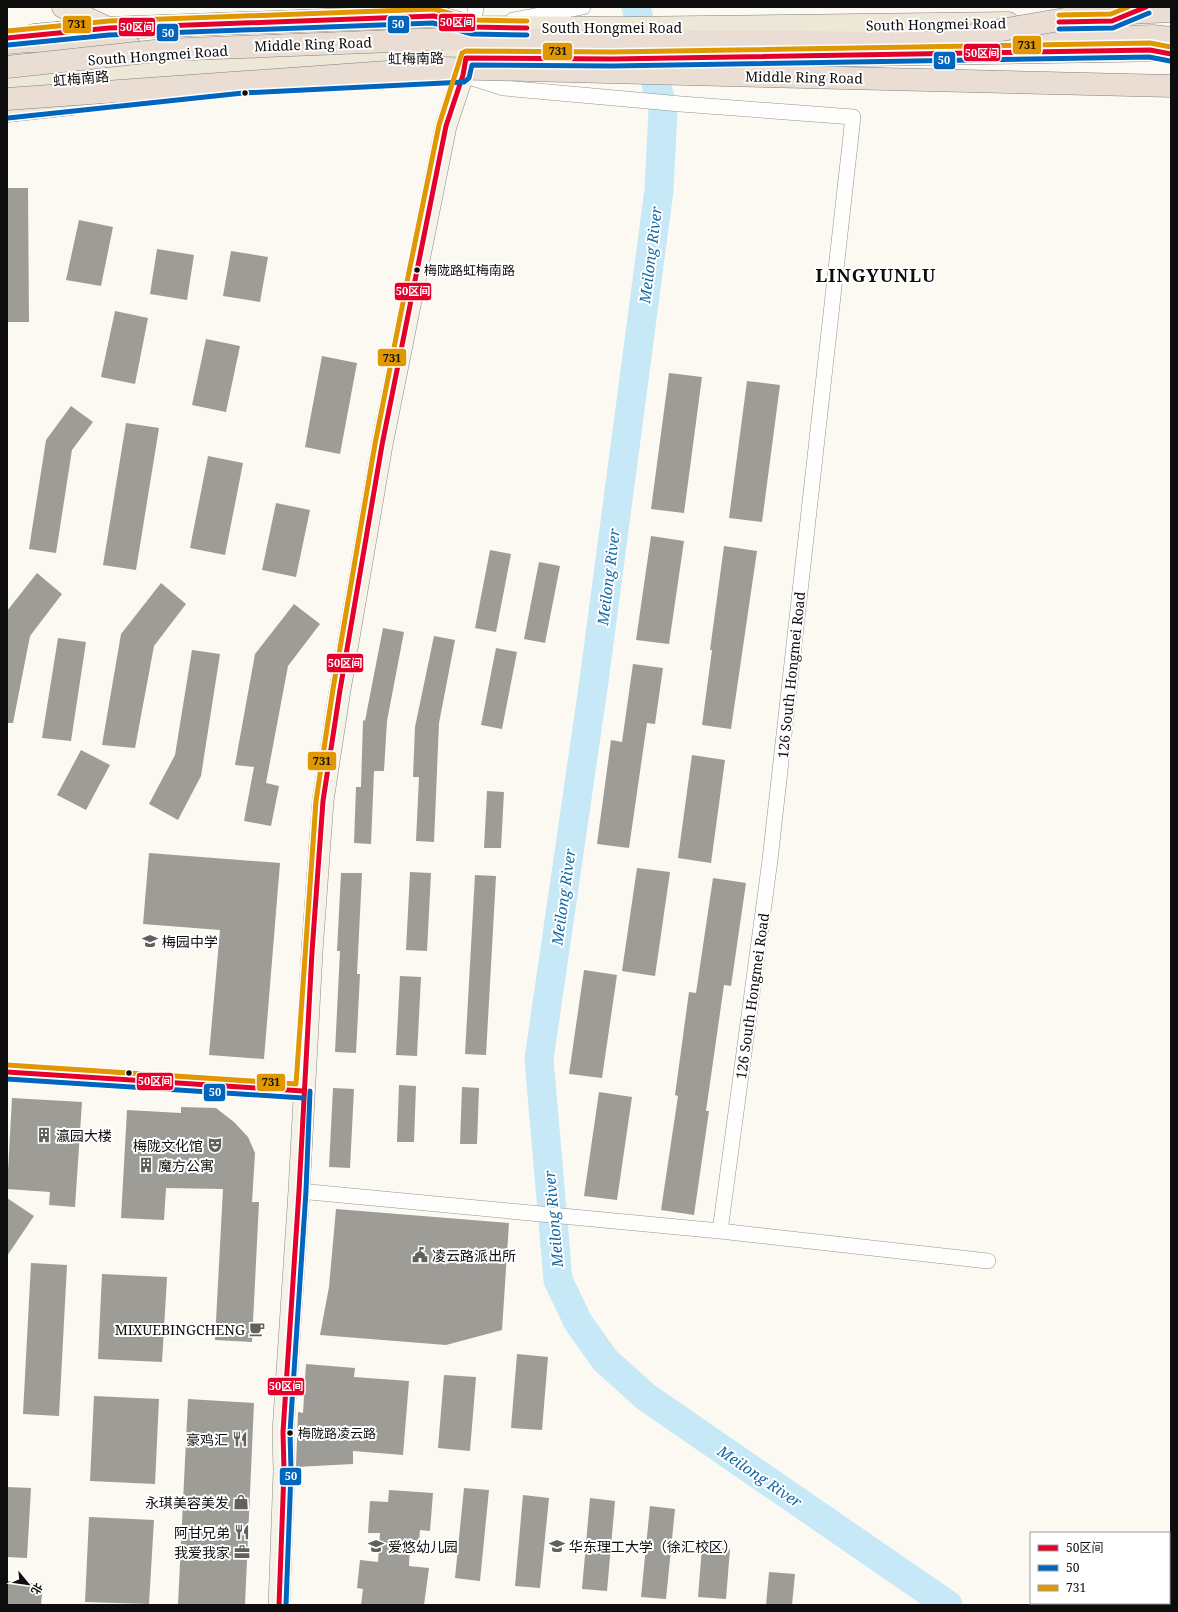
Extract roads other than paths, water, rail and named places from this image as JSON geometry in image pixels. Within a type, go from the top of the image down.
[{"type":"highway","points":[[927,43],[1088,15],[1171,11]]},
{"type":"highway","name":"Middle Ring Road","points":[[7,67],[164,50],[443,39],[927,43],[1153,36],[1171,38]]},
{"type":"highway","points":[[7,43],[27,41],[164,50]]},
{"type":"highway","name":"Middle Ring Road","points":[[7,99],[443,68],[1171,86]]},
{"type":"main road","points":[[63,7],[109,28]]},
{"type":"main road","points":[[1112,21],[1146,7]]},
{"type":"main road","points":[[7,38],[109,28],[434,16],[475,17]]},
{"type":"main road","name":"South Hongmei Road","points":[[7,64],[437,38],[475,17],[620,28],[1171,20]]},
{"type":"main road","points":[[246,23],[301,46]]},
{"type":"main road","points":[[1150,50],[1171,54]]},
{"type":"main road","points":[[7,111],[242,86],[312,82],[464,66],[612,59],[1171,50]]},
{"type":"main road","name":"虹梅南路","points":[[7,85],[270,61],[429,57],[464,66]]},
{"type":"main road","points":[[270,61],[312,82]]},
{"type":"street","points":[[475,17],[583,7]]},
{"type":"street","points":[[279,1605],[284,1472],[283,1432],[299,1191],[303,1091],[323,802],[340,690],[382,445],[446,126],[464,66]]},
{"type":"street","name":"126 South Hongmei Road","points":[[464,66],[504,88],[631,100],[854,117],[770,860],[720,1231]]},
{"type":"street","points":[[7,1072],[128,1079],[201,1086],[303,1091]]},
{"type":"street","points":[[299,1191],[720,1231],[988,1261]]},
{"type":"waterway","name":"Meilong River","points":[[636,7],[663,110],[659,190],[594,681],[539,1059],[558,1280],[578,1322],[605,1360],[646,1397],[948,1605]]},
{"type":"place","name":"梅陇路虹梅南路","points":[[417,270]]},
{"type":"place","name":"梅园中学","points":[[150,941]]},
{"type":"place","name":"瀛园大楼","points":[[44,1135]]},
{"type":"place","name":"梅陇文化馆","points":[[215,1145]]},
{"type":"place","name":"魔方公寓","points":[[146,1165]]},
{"type":"place","name":"凌云路派出所","points":[[420,1255]]},
{"type":"place","name":"MIXUEBINGCHENG","points":[[257,1329]]},
{"type":"place","name":"梅陇路凌云路","points":[[290,1433]]},
{"type":"place","name":"豪鸡汇","points":[[240,1439]]},
{"type":"place","name":"永琪美容美发","points":[[241,1502]]},
{"type":"place","name":"阿甘兄弟","points":[[242,1532]]},
{"type":"place","name":"爱悠幼儿园","points":[[376,1546]]},
{"type":"place","name":"华东理工大学（徐汇校区）","points":[[557,1546]]},
{"type":"place","name":"我爱我家","points":[[242,1552]]},
{"type":"district","name":"LINGYUNLU","points":[[876,275]]}]
